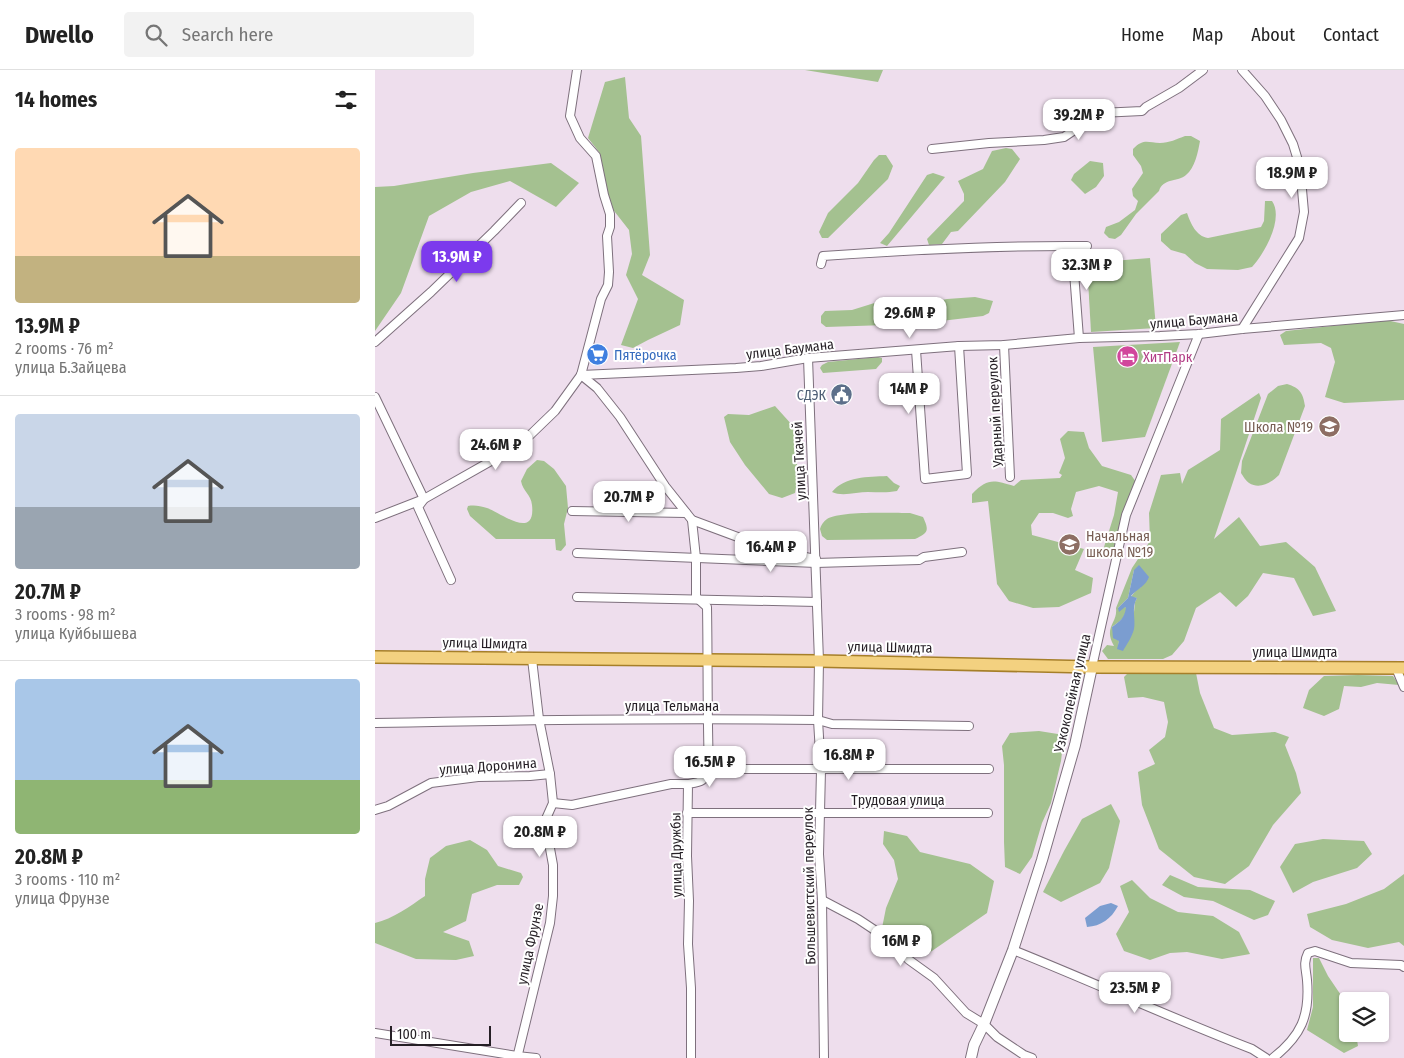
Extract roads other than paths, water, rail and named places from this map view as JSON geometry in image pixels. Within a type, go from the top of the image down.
[{"type":"main road","name":"улица Шмидта","points":[[375,657],[1400,668]]},
{"type":"street","points":[[375,518],[424,499],[514,448],[555,411],[581,376],[601,299],[608,285],[607,236],[610,227],[610,214],[596,156],[580,138],[570,116],[577,70]]},
{"type":"street","points":[[931,149],[1065,137],[1100,113],[1142,111],[1179,88],[1203,70]]},
{"type":"street","points":[[1242,70],[1265,96],[1281,120],[1293,144],[1300,167],[1304,212],[1299,238],[1242,329]]},
{"type":"street","points":[[375,342],[431,292],[521,203]]},
{"type":"street","points":[[821,264],[823,256],[1007,246],[1087,246]]},
{"type":"street","points":[[1072,246],[1079,338]]},
{"type":"street","name":"улица Баумана","points":[[581,376],[736,368],[808,358],[959,346],[1004,345],[1079,338],[1199,334],[1404,315]]},
{"type":"street","name":"Узкоколейная улица","points":[[971,1058],[974,1045],[1013,950],[1042,860],[1075,745],[1126,515],[1199,334]]},
{"type":"street","name":"Ударный переулок","points":[[1004,345],[1010,477]]},
{"type":"street","points":[[916,350],[925,479],[967,474],[959,346]]},
{"type":"street","name":"улица Ткачей","points":[[808,358],[816,561]]},
{"type":"street","points":[[581,376],[597,388],[620,416],[665,486],[692,520],[778,552],[816,561]]},
{"type":"street","points":[[375,397],[424,499]]},
{"type":"street","points":[[424,499],[419,508],[451,580]]},
{"type":"street","points":[[572,511],[686,513]]},
{"type":"street","points":[[553,803],[572,805],[671,784],[699,782],[706,777],[709,769],[707,607],[696,597],[696,558],[692,520]]},
{"type":"street","points":[[577,553],[816,561],[919,560],[924,556],[962,552]]},
{"type":"street","name":"Большевистский переулок","points":[[816,561],[819,661],[818,720],[821,770],[819,812],[823,1058]]},
{"type":"street","points":[[577,597],[817,602]]},
{"type":"street","name":"улица Фрунзе","points":[[517,1057],[550,923],[553,896],[553,864],[545,821],[553,803],[550,774],[539,719],[532,659]]},
{"type":"street","points":[[1400,668],[1404,687]]},
{"type":"street","name":"улица Тельмана","points":[[375,723],[539,719],[707,718],[818,720],[832,724],[969,726]]},
{"type":"street","points":[[709,769],[989,770]]},
{"type":"street","name":"улица Доронина","points":[[375,810],[387,806],[431,783],[477,777],[550,774]]},
{"type":"street","name":"улица Дружбы","points":[[687,784],[691,1058]]},
{"type":"street","name":"Трудовая улица","points":[[687,813],[988,813]]},
{"type":"street","points":[[821,900],[858,919],[885,937],[909,960],[934,978],[966,1013],[984,1024],[997,1037],[1024,1055],[1033,1058]]},
{"type":"street","points":[[1013,950],[1252,1049],[1267,1058]]},
{"type":"street","points":[[1273,1058],[1287,1047],[1303,1024],[1307,1009],[1305,960],[1308,953],[1315,951],[1351,963],[1401,965],[1404,967]]},
{"type":"street","points":[[375,1033],[517,1057],[536,1058]]},
{"type":"water","points":[[1139,565],[1149,577],[1144,585],[1131,596],[1137,598],[1134,606],[1134,629],[1123,651],[1117,649],[1119,641],[1113,638],[1112,627],[1124,615],[1126,608],[1119,612],[1118,608],[1128,598],[1134,570]]},
{"type":"water","points":[[1111,903],[1118,906],[1109,918],[1097,925],[1087,927],[1085,918],[1100,906]]},
{"type":"place","name":"Пятёрочка","points":[[598,355]]},
{"type":"place","name":"ХитПарк","points":[[1127,357]]},
{"type":"place","name":"СДЭК","points":[[842,395]]},
{"type":"place","name":"Школа №19","points":[[1329,427]]},
{"type":"place","name":"Начальная школа №19","points":[[1070,544]]}]
